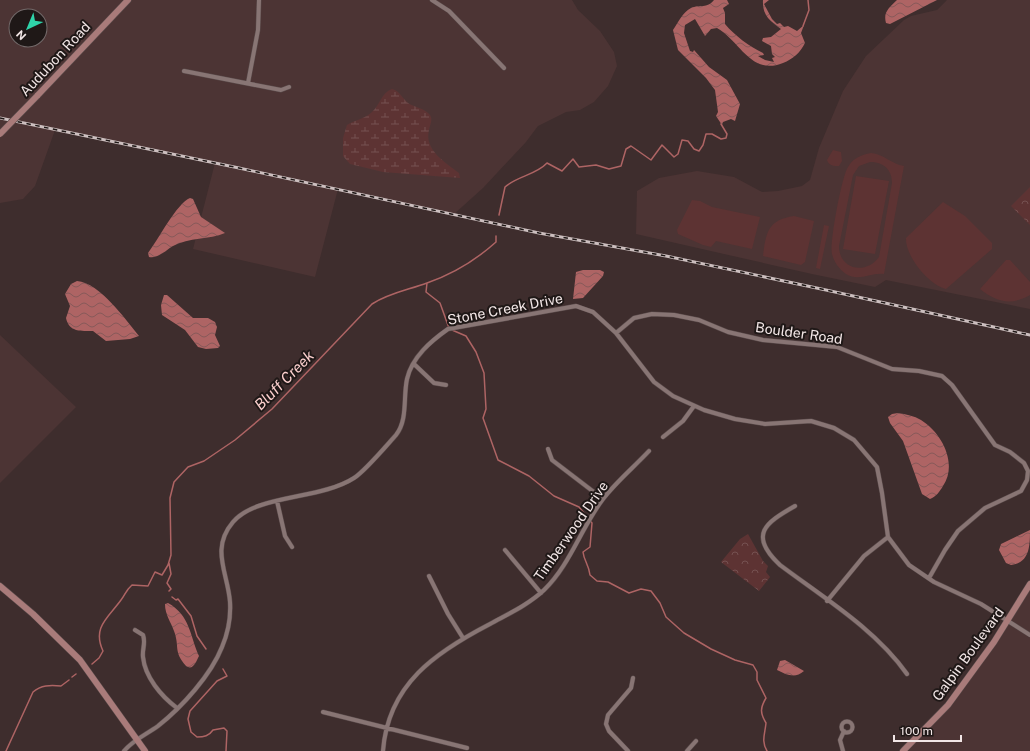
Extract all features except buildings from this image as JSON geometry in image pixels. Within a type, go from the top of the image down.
[{"type":"street","name":"Audubon Road","points":[[0,134],[128,0]]},
{"type":"street","points":[[248,83],[258,30],[259,0]]},
{"type":"street","points":[[432,0],[449,11],[504,68]]},
{"type":"street","points":[[184,71],[281,90],[289,87]]},
{"type":"street","name":"Stone Creek Drive","points":[[124,751],[157,726],[177,708],[197,687],[217,659],[228,629],[230,602],[220,558],[222,544],[232,523],[241,514],[252,507],[316,494],[354,478],[399,431],[404,410],[407,379],[414,364],[431,340],[448,329],[576,306],[592,312],[616,333],[654,382],[673,396],[694,406],[735,419],[765,424],[811,421],[834,428],[854,440],[877,467],[888,537],[909,565],[929,578],[981,604],[1030,635]]},
{"type":"street","name":"Boulder Road","points":[[616,333],[634,318],[652,314],[674,315],[699,320],[735,334],[763,340],[837,347],[892,369],[919,371],[942,376],[952,385],[995,445],[1010,452],[1024,463],[1028,471],[1027,480],[1021,491],[985,508],[958,531],[929,578]]},
{"type":"street","points":[[414,364],[434,383],[446,385]]},
{"type":"street","points":[[663,437],[683,421],[694,406]]},
{"type":"street","points":[[548,449],[552,460],[603,499]]},
{"type":"street","name":"Timberwood Drive","points":[[384,751],[386,729],[393,707],[407,684],[423,668],[454,643],[524,606],[541,593],[559,571],[603,499],[649,451]]},
{"type":"street","points":[[277,501],[285,536],[292,547]]},
{"type":"street","points":[[795,506],[772,518],[764,529],[763,538],[767,553],[827,601],[868,631],[894,656],[907,674]]},
{"type":"street","points":[[827,601],[864,556],[888,537]]},
{"type":"street","points":[[505,550],[541,593]]},
{"type":"street","points":[[430,576],[448,614],[463,638]]},
{"type":"street","name":"Galpin Boulevard","points":[[903,751],[948,705],[1008,620],[1030,584]]},
{"type":"street","points":[[0,586],[33,614],[80,660],[145,751]]},
{"type":"street","points":[[135,630],[143,635],[145,639],[142,653],[144,662],[158,690],[177,708]]},
{"type":"street","points":[[628,751],[609,731],[606,724],[608,715],[631,688],[633,678]]},
{"type":"street","points":[[323,712],[386,729],[467,748]]},
{"type":"street","points":[[843,751],[840,740],[844,732]]},
{"type":"street","points":[[687,751],[696,741]]},
{"type":"shaded area","points":[[0,0],[572,0],[578,10],[600,31],[614,52],[617,66],[608,86],[594,102],[580,110],[566,112],[538,126],[526,142],[483,188],[453,215],[338,189],[315,277],[193,249],[215,163],[55,130],[35,186],[23,199],[0,203]]},
{"type":"shaded area","points":[[947,0],[1030,0],[1030,309],[886,280],[875,287],[636,234],[637,191],[659,178],[697,171],[734,177],[762,192],[778,191],[802,186],[810,180],[819,148],[843,91],[866,56],[904,20],[911,16],[937,10]]},
{"type":"shaded area","points":[[0,335],[76,407],[0,483]]},
{"type":"shaded area","points":[[1030,584],[1030,751],[906,751],[948,705]]},
{"type":"green space","points":[[392,89],[399,93],[408,103],[426,111],[430,115],[431,120],[428,137],[430,144],[442,160],[459,173],[460,178],[383,172],[350,164],[343,156],[343,138],[347,125],[369,114],[375,109],[385,93]]},
{"type":"green space","points":[[833,150],[841,152],[842,161],[839,166],[830,165],[827,160]]},
{"type":"green space","points":[[871,153],[904,166],[884,274],[856,277],[846,274],[835,263],[832,254],[832,237],[845,173],[852,161],[858,157]],"holes":[[[870,162],[875,162],[886,167],[892,178],[879,257],[874,263],[867,266],[861,268],[854,267],[848,265],[843,260],[840,254],[839,246],[853,175],[859,166]]]},
{"type":"green space","points":[[856,176],[889,181],[875,254],[843,249]]},
{"type":"green space","points":[[1030,187],[1030,225],[1011,206]]},
{"type":"green space","points":[[692,200],[700,201],[712,207],[760,217],[752,249],[716,241],[711,247],[678,234],[677,230]]},
{"type":"green space","points":[[943,202],[965,216],[992,243],[992,249],[946,289],[932,282],[919,269],[909,253],[906,238]]},
{"type":"green space","points":[[794,216],[814,221],[805,262],[801,265],[763,256],[765,240],[770,228],[785,218]]},
{"type":"green space","points":[[824,225],[829,226],[820,269],[816,268]]},
{"type":"green space","points":[[1006,260],[1010,260],[1030,282],[1030,295],[1016,301],[1004,301],[992,297],[980,289]]},
{"type":"green space","points":[[748,534],[763,561],[768,566],[766,572],[770,577],[759,591],[721,562],[740,539]]},
{"type":"water","points":[[714,0],[727,0],[729,4],[723,8],[725,13],[725,24],[742,40],[763,53],[764,55],[758,56],[765,60],[774,62],[772,58],[775,57],[772,54],[771,46],[762,41],[763,38],[771,37],[781,29],[765,14],[763,0],[769,0],[764,4],[772,19],[777,24],[780,23],[784,27],[788,26],[797,31],[804,25],[801,33],[805,43],[801,50],[790,60],[772,66],[762,65],[754,61],[717,28],[711,29],[705,36],[695,19],[685,25],[684,33],[690,51],[693,52],[694,50],[709,67],[727,80],[740,104],[735,121],[731,119],[723,122],[722,125],[716,116],[718,112],[715,90],[706,78],[678,50],[673,30],[688,10],[694,7],[709,4]]},
{"type":"water","points":[[897,0],[937,0],[890,24],[886,23],[886,13]]},
{"type":"water","points":[[190,198],[193,199],[201,217],[225,233],[179,243],[156,257],[149,257],[148,253],[174,214],[185,201]]},
{"type":"water","points":[[583,270],[600,270],[604,272],[603,276],[583,298],[573,299],[576,272]]},
{"type":"water","points":[[77,281],[86,283],[103,295],[139,336],[130,339],[106,341],[93,331],[80,331],[72,328],[67,323],[66,318],[70,306],[65,294],[71,284]]},
{"type":"water","points":[[164,295],[167,295],[193,318],[208,318],[215,322],[217,327],[215,335],[220,346],[218,348],[206,349],[198,347],[185,330],[162,315],[161,305]]},
{"type":"water","points":[[898,413],[916,417],[929,426],[946,450],[949,468],[947,477],[939,492],[930,499],[922,494],[903,441],[890,423],[888,417],[892,414]]},
{"type":"water","points":[[1030,530],[1030,542],[1028,552],[1025,557],[1017,564],[1011,565],[1006,563],[999,550],[1001,544]]},
{"type":"water","points":[[168,603],[181,614],[188,626],[199,656],[192,667],[186,666],[179,656],[176,636],[166,612],[165,604]]},
{"type":"water","points":[[785,660],[804,671],[794,676],[777,670],[780,661]]},
{"type":"waterway","name":"Bluff Creek","points":[[803,26],[809,10],[808,0]]},
{"type":"waterway","name":"Bluff Creek","points":[[499,215],[505,187],[515,180],[543,167],[547,163],[562,171],[573,159],[579,167],[596,165],[609,169],[621,166],[626,149],[631,146],[651,160],[662,145],[674,157],[678,154],[682,140],[688,141],[694,149],[699,151],[703,145],[706,134],[712,134],[721,139],[726,138],[727,134],[721,124]]},
{"type":"waterway","name":"Bluff Creek","points":[[92,664],[99,658],[103,651],[100,643],[100,629],[128,589],[132,585],[148,586],[155,572],[162,575],[168,565],[171,555],[170,498],[174,482],[188,467],[204,461],[235,440],[272,409],[372,304],[385,297],[437,279],[455,271],[488,249],[496,242],[496,236]]},
{"type":"waterway","points":[[427,283],[426,292],[440,303],[449,328]]},
{"type":"waterway","points":[[452,330],[466,336],[476,352],[484,373],[486,409],[483,418],[498,460],[529,476],[554,496],[579,507],[592,523],[590,547],[583,552],[590,575],[597,581],[608,582],[629,593],[641,589],[651,591],[660,603],[666,617],[684,633],[711,649],[735,660],[753,665],[757,672],[757,680],[766,698],[762,710],[766,723],[764,741],[767,751]]},
{"type":"waterway","name":"Bluff Creek","points":[[169,563],[171,574],[167,583],[171,589],[169,591]]},
{"type":"waterway","name":"Bluff Creek","points":[[172,597],[176,600],[178,599],[191,616],[197,636],[206,649]]},
{"type":"waterway","name":"Bluff Creek","points":[[223,669],[227,676],[217,681],[190,711],[188,719],[191,732],[197,737],[206,736],[213,730],[224,728],[227,731],[226,751]]},
{"type":"waterway","points":[[72,677],[76,674]]},
{"type":"waterway","points":[[6,751],[33,692],[46,686],[61,686],[69,680]]},
{"type":"railway","points":[[0,118],[539,233],[666,256],[1030,335]]}]
